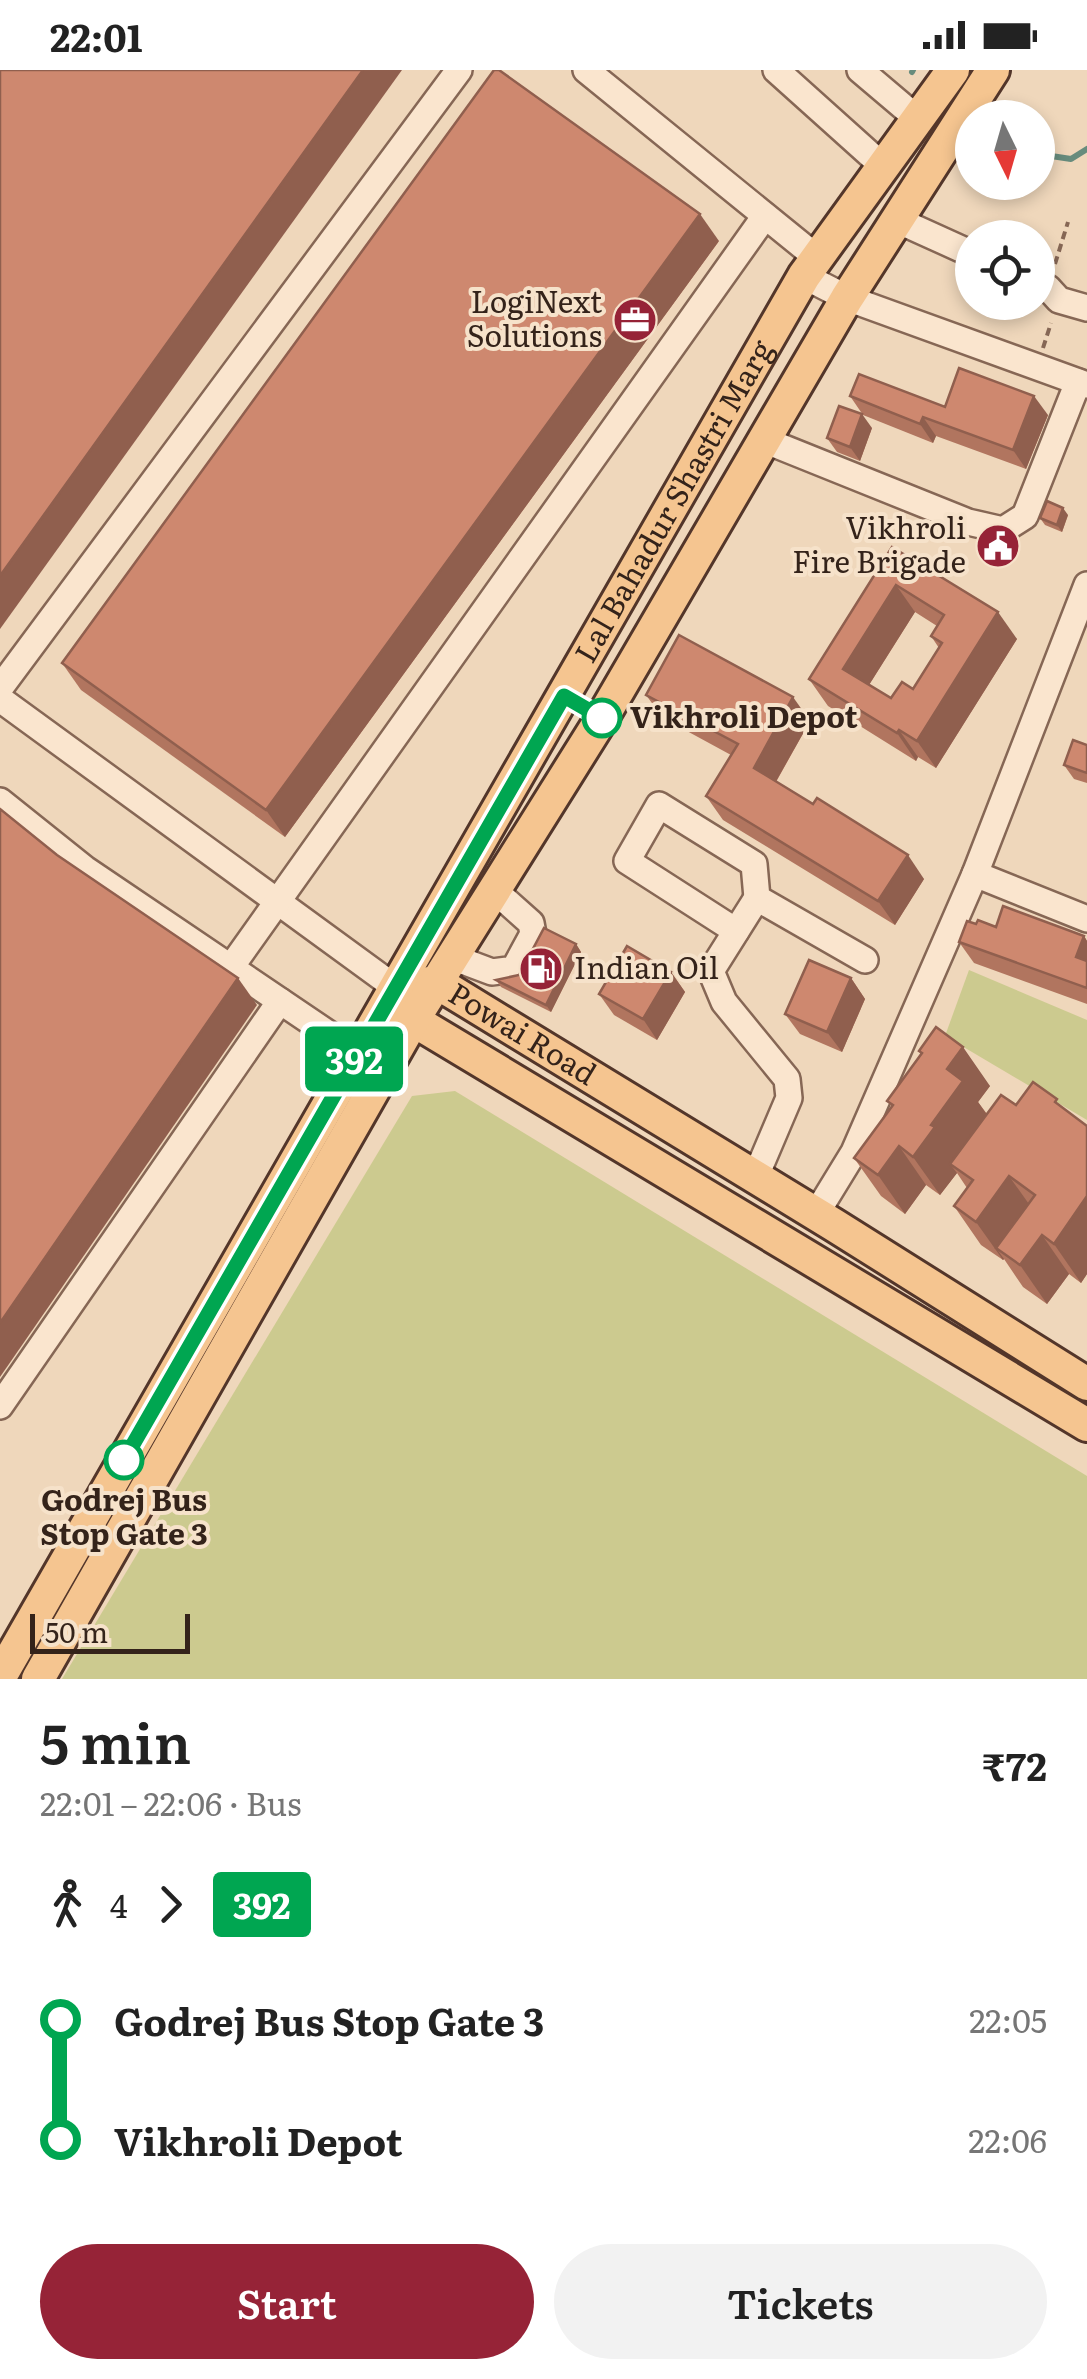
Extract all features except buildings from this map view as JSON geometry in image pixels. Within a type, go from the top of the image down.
[{"type":"main road","name":"Lal Bahadur Shastri Marg","points":[[0,1677],[383,979],[564,696],[809,267],[953,70]]},
{"type":"main road","name":"Lal Bahadur Shastri Marg","points":[[414,1020],[602,718],[846,298],[993,70]]},
{"type":"main road","points":[[564,696],[602,718]]},
{"type":"main road","name":"Powai Road","points":[[1087,1384],[755,1178],[444,970],[383,979],[414,1020],[1087,1425]]},
{"type":"main road","points":[[38,1679],[414,1020]]},
{"type":"street","points":[[0,688],[459,70]]},
{"type":"street","points":[[586,70],[765,216],[809,267],[846,298],[1083,384],[1025,516],[1002,530],[968,522],[764,440]]},
{"type":"street","points":[[776,70],[884,167]]},
{"type":"street","points":[[860,70],[920,120]]},
{"type":"street","points":[[231,968],[765,216]]},
{"type":"street","points":[[896,220],[955,246]]},
{"type":"street","points":[[1055,293],[1087,308]]},
{"type":"street","points":[[816,1214],[854,1152],[974,874],[1080,627],[1087,585]]},
{"type":"street","points":[[0,700],[383,979]]},
{"type":"street","points":[[0,801],[85,869],[345,1044]]},
{"type":"street","points":[[736,931],[627,860],[660,805],[754,864],[757,898],[711,971],[724,1002],[787,1079],[789,1098],[755,1178]]},
{"type":"street","points":[[974,874],[1087,919]]},
{"type":"street","points":[[444,970],[514,969],[533,934],[532,923],[494,890]]},
{"type":"street","points":[[757,898],[865,960]]},
{"type":"street","points":[[0,1406],[280,1001]]},
{"type":"path","points":[[1055,266],[1068,222]]},
{"type":"path","points":[[1036,368],[1043,320]]},
{"type":"shaded area","points":[[969,970],[1087,1020],[1087,1120],[945,1036]]},
{"type":"shaded area","points":[[455,1091],[1087,1476],[1087,1679],[62,1679],[412,1096]]},
{"type":"waterway","points":[[1055,157],[1071,159],[1087,149]]},
{"type":"bus line","name":"392","points":[[124,1460],[564,696],[602,718]]},
{"type":"place","name":"LogiNext Solutions","points":[[635,320]]},
{"type":"place","name":"Vikhroli Fire Brigade","points":[[998,546]]},
{"type":"place","name":"Vikhroli Depot","points":[[602,718]]},
{"type":"place","name":"Indian Oil","points":[[541,969]]},
{"type":"place","name":"Godrej Bus Stop Gate 3","points":[[124,1460]]}]
